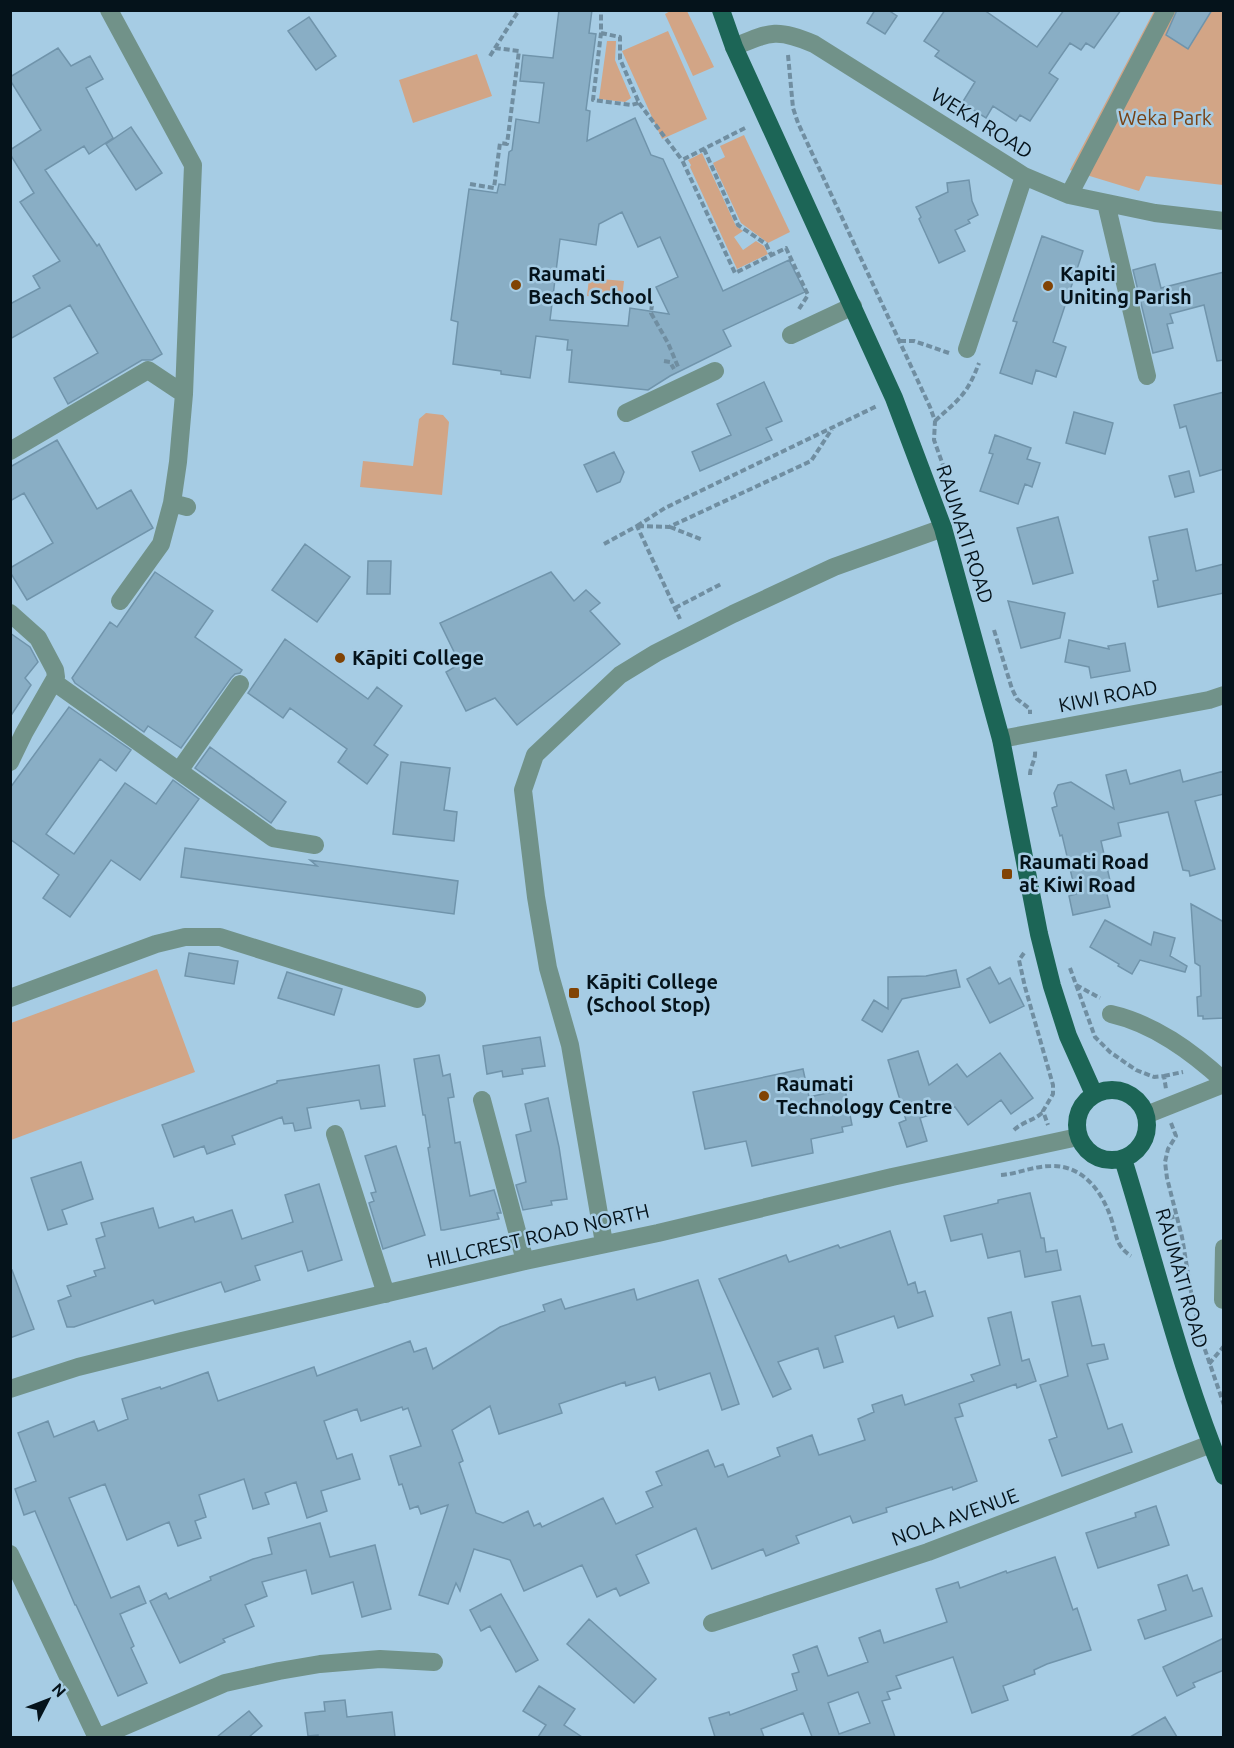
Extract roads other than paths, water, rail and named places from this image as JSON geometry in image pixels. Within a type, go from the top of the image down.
[{"type":"main road","name":"RAUMATI ROAD","points":[[721,10],[734,47],[894,398],[943,528],[1001,739],[1039,934],[1052,986],[1068,1036],[1094,1094]]},
{"type":"main road","points":[[1104,1090],[1125,1092],[1141,1105],[1146,1115],[1146,1136],[1141,1146],[1133,1154],[1112,1161],[1101,1159],[1083,1147],[1078,1137],[1077,1117],[1086,1100],[1094,1094],[1104,1090]]},
{"type":"main road","name":"RAUMATI ROAD","points":[[1123,1159],[1177,1347],[1224,1476]]},
{"type":"street","points":[[109,10],[193,165],[184,394],[178,462],[179,505],[161,544],[120,601]]},
{"type":"street","points":[[1069,195],[1166,10]]},
{"type":"street","name":"WEKA ROAD","points":[[734,47],[757,37],[776,33],[793,35],[814,44],[1024,176],[1069,195],[1155,213],[1224,221]]},
{"type":"street","points":[[968,356],[1024,176]]},
{"type":"street","points":[[1106,203],[1147,376]]},
{"type":"street","points":[[790,335],[853,306]]},
{"type":"street","points":[[10,451],[148,370],[184,394]]},
{"type":"street","points":[[626,413],[715,371]]},
{"type":"street","points":[[604,1243],[570,1045],[546,956],[536,897],[523,790],[535,755],[620,675],[656,653],[834,567],[943,528]]},
{"type":"street","points":[[10,613],[38,638],[55,670],[56,677],[10,762]]},
{"type":"street","points":[[54,682],[273,838],[315,845]]},
{"type":"street","points":[[179,771],[240,684]]},
{"type":"street","name":"KIWI ROAD","points":[[1001,739],[1105,721],[1224,695]]},
{"type":"street","points":[[10,998],[156,944],[185,937],[220,936],[417,999]]},
{"type":"street","points":[[1107,1007],[1146,1025],[1199,1060],[1224,1082],[1146,1115]]},
{"type":"street","points":[[482,1100],[525,1261]]},
{"type":"street","points":[[335,1134],[386,1294]]},
{"type":"street","name":"HILLCREST ROAD NORTH","points":[[10,1389],[78,1366],[525,1261],[1078,1137]]},
{"type":"street","name":"RAUMATI ROAD","points":[[1223,1300],[1224,1248]]},
{"type":"street","name":"NOLA AVENUE","points":[[712,1623],[928,1552],[1211,1444]]},
{"type":"street","points":[[10,1554],[97,1737],[225,1683],[320,1664],[380,1659],[434,1662]]},
{"type":"place","name":"Raumati Beach School","points":[[516,285]]},
{"type":"place","name":"Kapiti Uniting Parish","points":[[1048,286]]},
{"type":"place","name":"Kāpiti College","points":[[340,658]]},
{"type":"place","name":"Raumati Road at Kiwi Road","points":[[1007,874]]},
{"type":"place","name":"Kāpiti College (School Stop)","points":[[574,993]]},
{"type":"place","name":"Raumati Technology Centre","points":[[764,1096]]},
{"type":"park label","name":"Weka Park","points":[[1165,118]]}]
